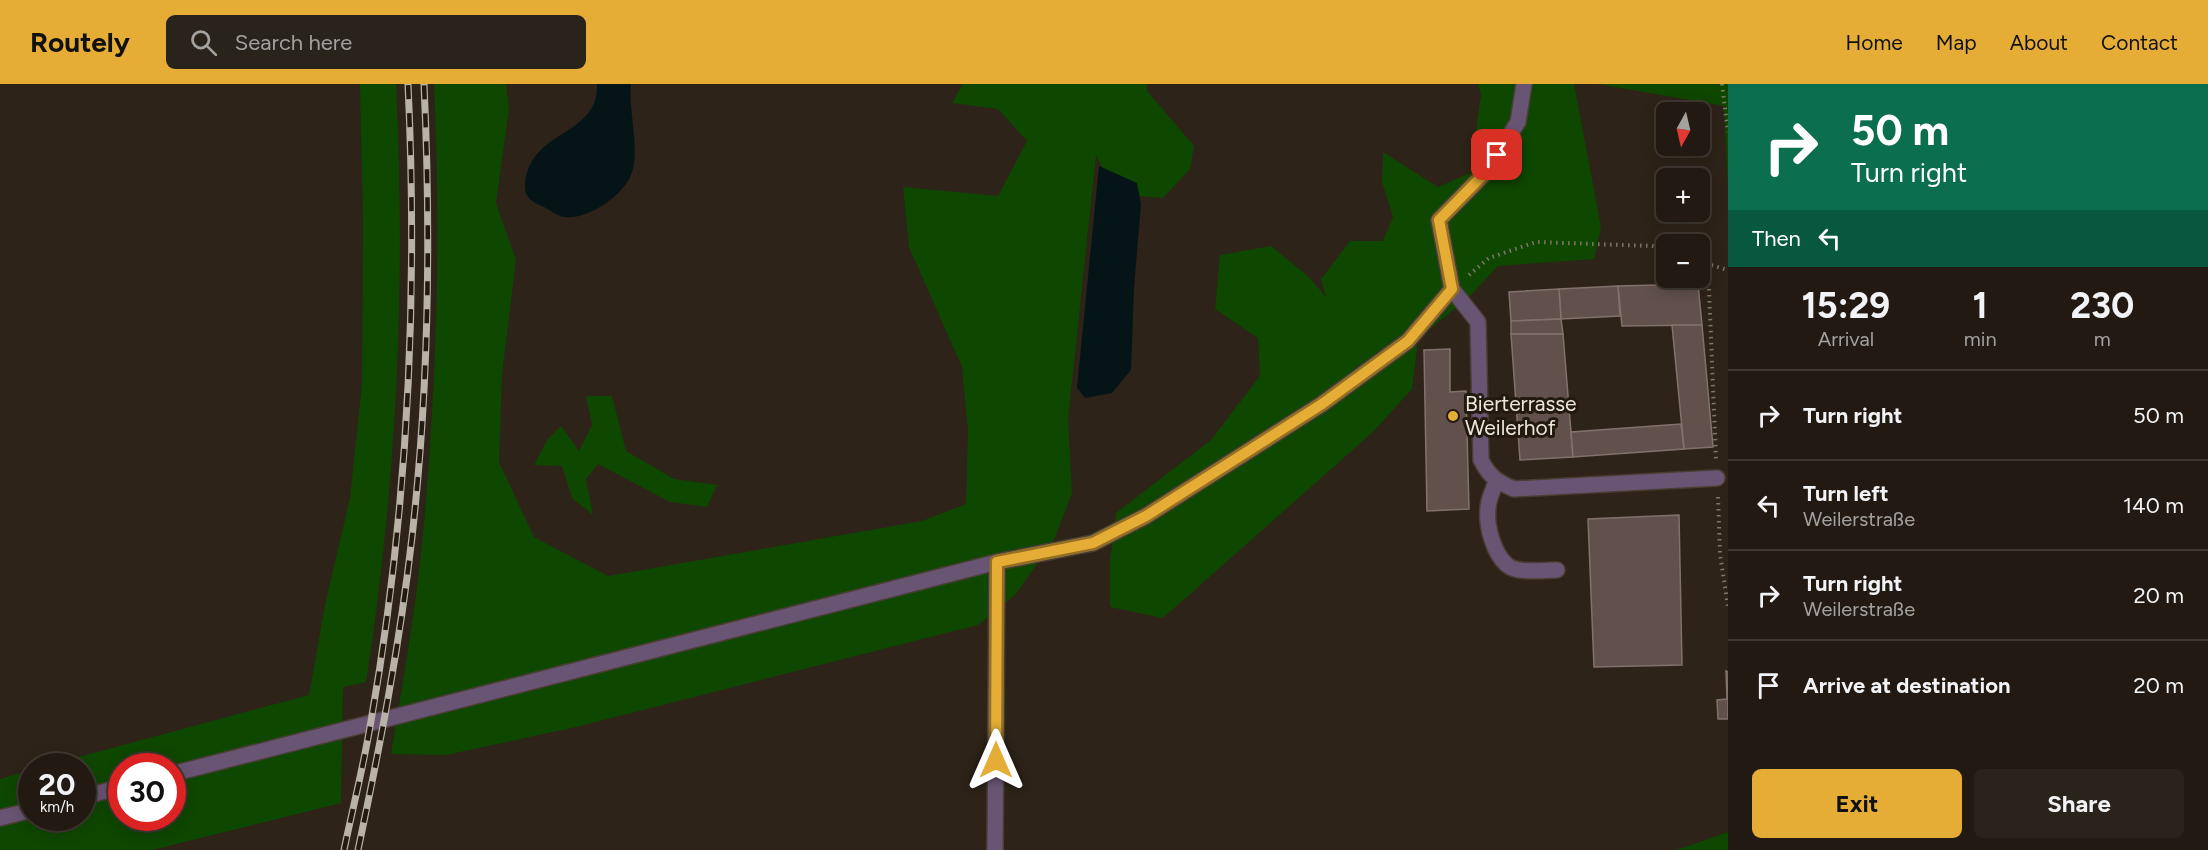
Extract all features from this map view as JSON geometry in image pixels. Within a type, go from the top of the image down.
[{"type":"street","points":[[1524,84],[1518,122],[1487,171],[1439,220],[1452,289],[1478,322],[1481,460],[1496,482],[1514,489],[1717,478]]},
{"type":"street","points":[[186,770],[997,562],[1093,543],[1146,516],[1322,404],[1408,341],[1452,289]]},
{"type":"street","points":[[1496,482],[1488,508],[1491,538],[1498,553],[1507,565],[1557,570]]},
{"type":"street","points":[[995,850],[997,562]]},
{"type":"street","points":[[0,818],[18,814]]},
{"type":"path","points":[[1722,84],[1728,132]]},
{"type":"path","points":[[1452,289],[1489,258],[1536,242],[1656,247]]},
{"type":"path","points":[[1710,266],[1728,270]]},
{"type":"path","points":[[1709,288],[1720,554],[1728,607]]},
{"type":"green space","points":[[360,84],[396,84],[400,234],[392,459],[377,608],[366,682],[343,687],[341,803],[152,850],[0,850],[0,779],[18,774],[18,831],[96,831],[96,753],[93,753],[309,695],[325,605],[350,498],[362,384],[363,221]]},
{"type":"green space","points":[[434,84],[506,84],[509,109],[496,203],[516,260],[502,375],[499,462],[534,537],[608,576],[922,521],[966,504],[968,431],[962,367],[909,247],[903,187],[998,196],[1027,141],[998,109],[952,103],[963,84],[1147,84],[1147,91],[1194,146],[1190,169],[1163,198],[1116,194],[1096,155],[1068,419],[1072,493],[1054,540],[1015,595],[978,625],[576,727],[446,755],[391,754],[417,589],[432,422],[437,253]]},
{"type":"green space","points":[[1478,84],[1574,84],[1601,227],[1594,259],[1498,266],[1469,297],[1418,339],[1412,389],[1373,432],[1163,618],[1110,607],[1110,559],[1116,513],[1211,440],[1260,376],[1258,338],[1215,309],[1220,255],[1271,246],[1309,277],[1326,297],[1321,279],[1350,241],[1383,241],[1393,217],[1382,182],[1383,152],[1438,187],[1470,173],[1481,95]]},
{"type":"green space","points":[[1598,84],[1728,84],[1728,188],[1724,106]]},
{"type":"green space","points":[[586,396],[612,396],[626,451],[674,479],[717,485],[707,507],[670,502],[598,464],[586,479],[593,515],[572,498],[562,466],[534,465],[547,440],[561,426],[579,451],[592,425]]},
{"type":"green space","points":[[1728,832],[1728,850],[1677,850]]},
{"type":"shaded area","points":[[597,84],[631,84],[635,143],[634,165],[631,175],[619,192],[601,206],[580,216],[560,216],[528,197],[525,185],[529,167],[538,153],[550,142],[587,115],[595,102]]},
{"type":"shaded area","points":[[1099,166],[1137,183],[1141,204],[1134,288],[1131,370],[1112,393],[1085,398],[1077,388]]},
{"type":"building","points":[[1656,285],[1656,288],[1698,288],[1702,325],[1622,326],[1618,286]]},
{"type":"building","points":[[1618,286],[1620,316],[1561,319],[1559,289]]},
{"type":"building","points":[[1559,289],[1561,319],[1511,321],[1509,292]]},
{"type":"building","points":[[1561,319],[1563,334],[1511,334],[1511,321]]},
{"type":"building","points":[[1672,325],[1702,325],[1713,447],[1684,449]]},
{"type":"building","points":[[1511,334],[1563,334],[1573,457],[1520,460]]},
{"type":"building","points":[[1450,349],[1450,392],[1466,391],[1469,509],[1427,511],[1424,350]]},
{"type":"building","points":[[1681,424],[1684,449],[1573,457],[1571,432]]},
{"type":"building","points":[[1679,515],[1682,665],[1594,667],[1588,519]]},
{"type":"building","points":[[1726,671],[1728,672],[1728,719],[1718,719],[1717,700],[1727,699]]},
{"type":"railway","points":[[344,850],[362,769],[384,642],[402,483],[412,244],[408,84]]},
{"type":"railway","points":[[358,850],[395,655],[418,481],[425,368],[428,254],[424,84]]},
{"type":"place","name":"Bierterrasse Weilerhof","points":[[1453,416]]},
{"type":"route","points":[[996,760],[997,562],[1093,543],[1146,516],[1322,404],[1408,341],[1452,289],[1439,220],[1487,171],[1497,155]]}]
